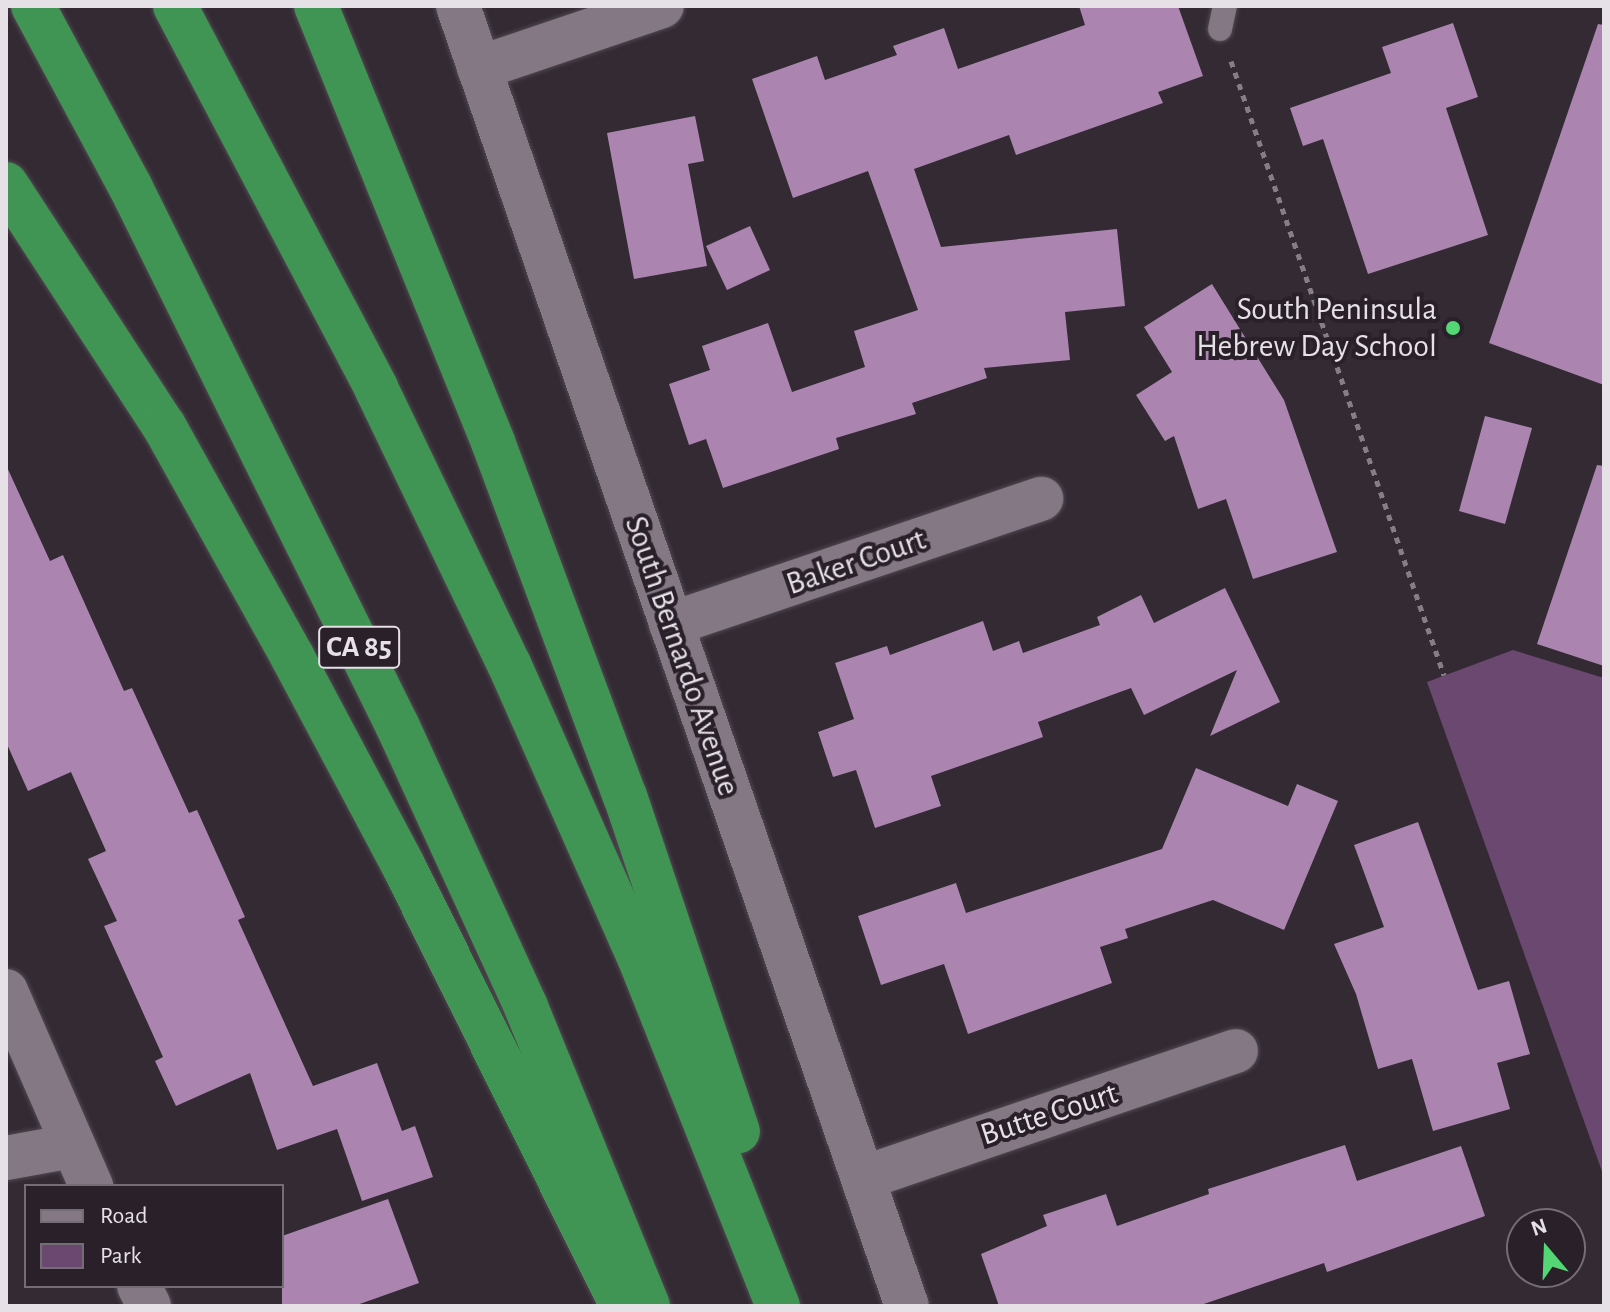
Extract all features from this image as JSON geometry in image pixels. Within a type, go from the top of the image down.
[{"type":"highway","name":"CA 85","points":[[33,6],[130,186],[398,727],[526,1007],[648,1306]]},
{"type":"highway","points":[[175,6],[370,374],[509,664],[639,957],[778,1306]]},
{"type":"highway","points":[[316,6],[487,427],[625,796],[793,1306]]},
{"type":"highway","points":[[6,184],[164,426],[293,658],[410,880],[621,1306]]},
{"type":"street","name":"South Bernardo Avenue","points":[[458,6],[907,1306]]},
{"type":"street","points":[[479,68],[662,6]]},
{"type":"street","name":"Baker Court","points":[[671,624],[1041,499]]},
{"type":"street","points":[[6,991],[90,1184]]},
{"type":"street","name":"Butte Court","points":[[863,1178],[1236,1051]]},
{"type":"street","points":[[6,1158],[72,1146]]},
{"type":"street","points":[[140,1288],[149,1306]]},
{"type":"path","points":[[1222,18],[1444,675]]},
{"type":"green space","points":[[1513,650],[1604,678],[1604,1177],[1427,682]]},
{"type":"building","points":[[1079,6],[1178,6],[1203,76],[1158,92],[1163,103],[1016,155],[1009,135],[914,169],[941,247],[1117,229],[1125,306],[1065,312],[1070,360],[984,368],[987,378],[912,403],[916,414],[836,438],[839,449],[723,488],[706,439],[689,445],[669,384],[710,370],[702,346],[768,323],[792,392],[865,367],[854,331],[918,310],[868,171],[793,198],[752,79],[817,56],[825,80],[897,55],[893,46],[944,28],[958,69],[1085,25]]},
{"type":"building","points":[[1453,23],[1478,97],[1446,108],[1488,235],[1368,274],[1323,139],[1303,146],[1290,108],[1391,73],[1382,47]]},
{"type":"building","name":"South Peninsula Hebrew Day School","points":[[1598,24],[1604,25],[1604,385],[1489,343]]},
{"type":"building","points":[[695,116],[704,161],[688,164],[707,266],[634,279],[607,133]]},
{"type":"building","points":[[750,226],[770,270],[727,290],[706,246]]},
{"type":"building","points":[[1212,284],[1284,400],[1337,552],[1253,579],[1226,499],[1198,509],[1174,436],[1165,441],[1136,395],[1172,372],[1144,327]]},
{"type":"building","points":[[1485,416],[1532,428],[1505,524],[1459,511]]},
{"type":"building","points":[[6,465],[50,561],[63,555],[124,691],[132,688],[189,813],[197,810],[245,917],[238,920],[313,1086],[377,1063],[402,1131],[415,1126],[433,1177],[362,1201],[337,1129],[277,1150],[250,1073],[176,1106],[155,1061],[163,1057],[104,926],[117,921],[88,859],[106,851],[71,772],[28,791],[6,742]]},
{"type":"building","points":[[1597,465],[1604,466],[1604,666],[1537,644]]},
{"type":"building","points":[[1225,588],[1280,702],[1210,736],[1237,670],[1144,715],[1131,688],[1038,722],[1043,737],[931,776],[941,806],[875,828],[856,770],[833,777],[818,732],[854,719],[835,663],[887,646],[890,655],[983,621],[993,651],[1019,641],[1023,653],[1100,625],[1097,617],[1141,595],[1154,623]]},
{"type":"building","points":[[1196,768],[1288,806],[1297,784],[1338,801],[1284,930],[1213,900],[1125,929],[1128,938],[1100,947],[1112,983],[968,1034],[944,964],[881,985],[858,916],[956,883],[966,913],[1162,849]]},
{"type":"building","points":[[1418,822],[1478,990],[1509,981],[1530,1054],[1497,1063],[1510,1109],[1433,1131],[1412,1059],[1378,1069],[1356,994],[1334,944],[1384,927],[1354,845]]},
{"type":"building","points":[[1345,1145],[1357,1181],[1461,1146],[1485,1216],[1327,1272],[1324,1263],[1198,1306],[999,1306],[981,1254],[1047,1226],[1043,1215],[1106,1194],[1117,1226],[1209,1194],[1208,1189]]},
{"type":"building","points":[[388,1199],[419,1283],[354,1306],[282,1306],[284,1235]]},
{"type":"place","name":"South Peninsula Hebrew Day School","points":[[1453,328]]}]
